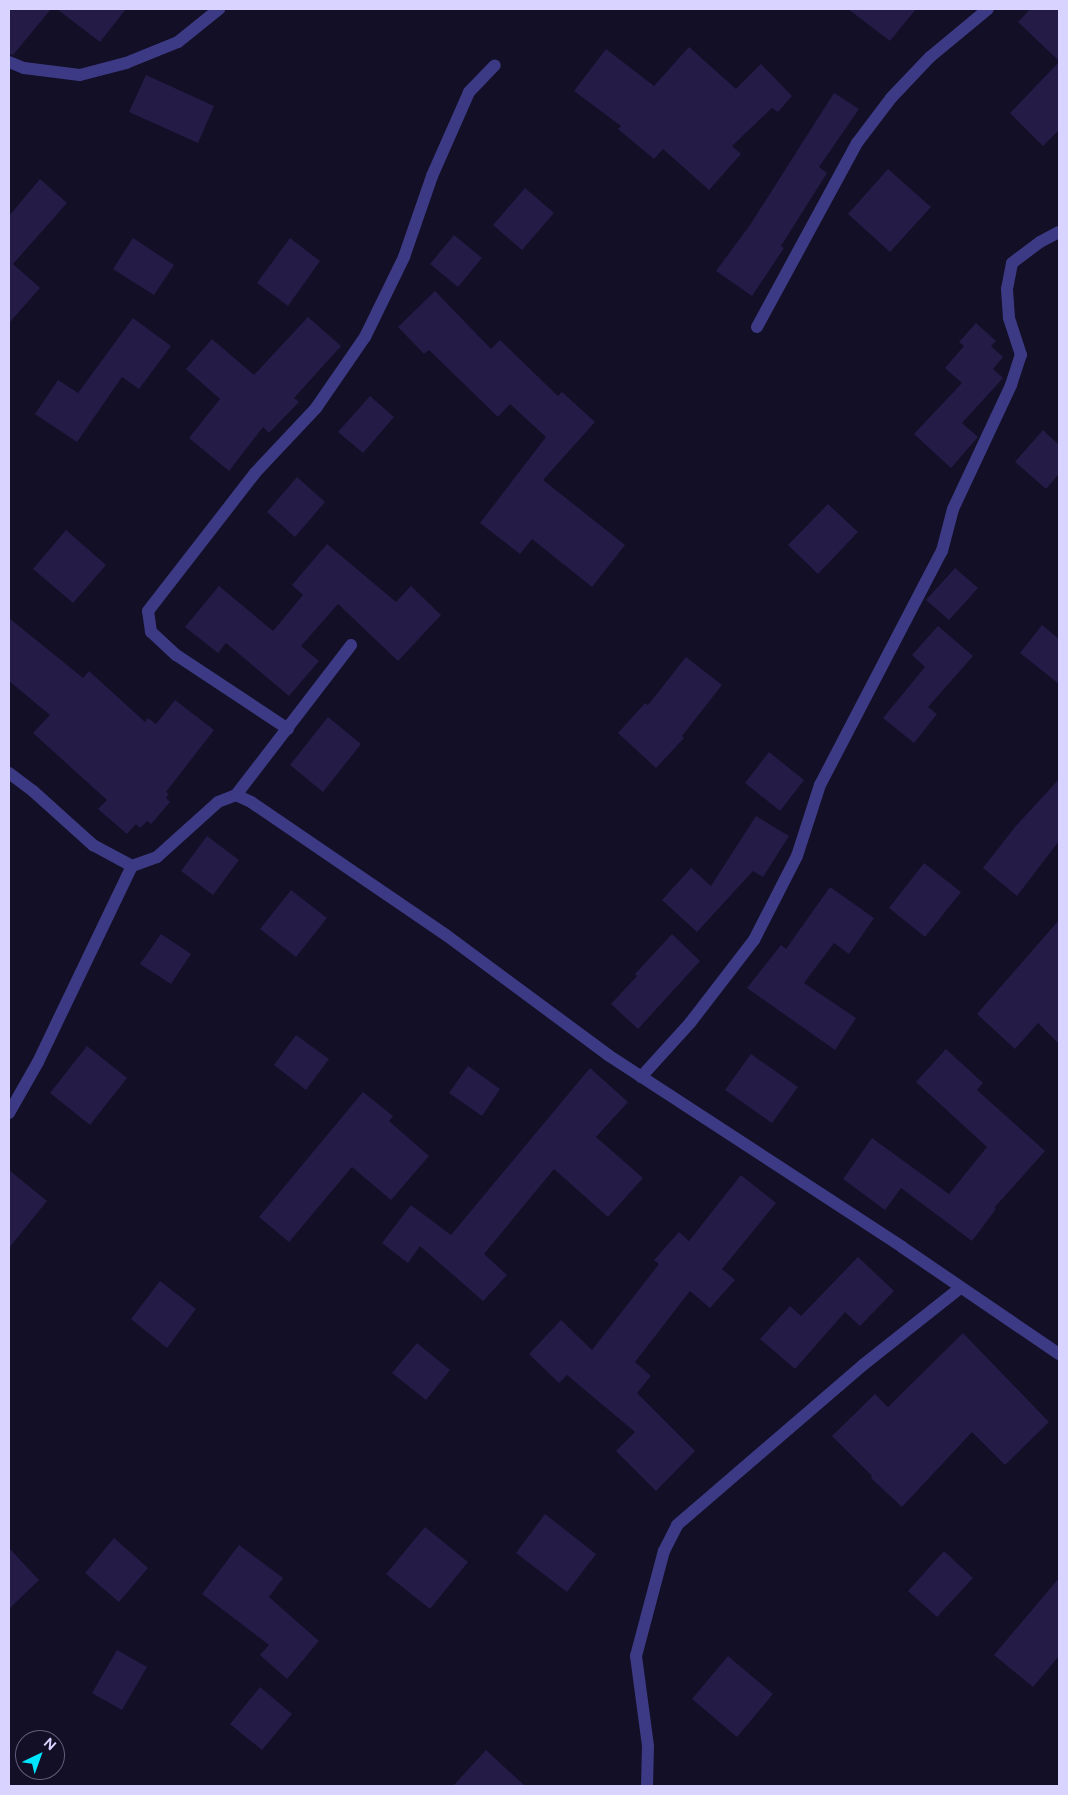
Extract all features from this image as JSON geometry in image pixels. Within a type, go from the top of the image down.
[{"type":"street","points":[[9,62],[24,68],[80,74],[126,63],[178,42],[219,9]]},
{"type":"street","points":[[757,327],[857,143],[891,98],[930,57],[988,9]]},
{"type":"street","points":[[288,729],[176,655],[151,632],[148,610],[255,473],[316,408],[364,336],[404,257],[432,176],[469,92],[495,66]]},
{"type":"street","points":[[641,1077],[690,1023],[754,940],[797,856],[820,784],[942,550],[953,509],[1011,385],[1021,354],[1008,308],[1007,290],[1012,263],[1040,242],[1059,232]]},
{"type":"street","points":[[9,1113],[38,1062],[132,866],[157,857],[209,808],[218,802],[236,795],[351,645]]},
{"type":"street","points":[[9,773],[33,791],[92,845],[132,866]]},
{"type":"street","points":[[236,795],[251,802],[446,935],[641,1077],[902,1247],[1059,1354]]},
{"type":"street","points":[[647,1786],[648,1746],[636,1656],[664,1551],[677,1525],[863,1365],[960,1288]]},
{"type":"building","points":[[9,9],[51,9],[13,55],[9,54]]},
{"type":"building","points":[[57,9],[126,9],[100,42]]},
{"type":"building","points":[[848,9],[916,9],[890,41]]},
{"type":"building","points":[[1030,9],[1059,9],[1059,61],[1018,22]]},
{"type":"building","points":[[689,47],[736,89],[761,64],[792,96],[778,112],[772,108],[732,146],[741,154],[709,190],[663,149],[654,159],[618,129],[621,126],[574,91],[606,49],[654,86]]},
{"type":"building","points":[[1059,62],[1059,130],[1043,146],[1010,113]]},
{"type":"building","points":[[146,75],[214,106],[198,143],[129,112]]},
{"type":"building","points":[[834,93],[859,109],[819,167],[827,173],[781,246],[784,248],[752,296],[716,271],[750,225]]},
{"type":"building","points":[[888,169],[931,207],[890,252],[848,214]]},
{"type":"building","points":[[40,179],[67,203],[13,264],[40,288],[9,323],[9,216]]},
{"type":"building","points":[[525,188],[554,213],[522,250],[493,225]]},
{"type":"building","points":[[454,235],[482,258],[458,287],[430,264]]},
{"type":"building","points":[[133,238],[174,265],[154,295],[113,269]]},
{"type":"building","points":[[290,238],[320,261],[288,306],[257,283]]},
{"type":"building","points":[[435,291],[491,349],[500,340],[558,396],[562,392],[595,422],[543,480],[625,545],[592,587],[532,539],[520,554],[480,523],[546,437],[510,404],[498,417],[429,350],[424,354],[398,327]]},
{"type":"building","points":[[308,317],[341,346],[294,398],[299,402],[269,433],[263,427],[229,471],[189,438],[220,399],[186,369],[212,339],[254,375]]},
{"type":"building","points":[[133,318],[171,346],[139,389],[122,377],[77,442],[35,414],[58,380],[78,393]]},
{"type":"building","points":[[976,323],[996,341],[991,346],[1003,357],[993,369],[1003,378],[962,423],[978,437],[951,468],[914,434],[962,383],[945,368],[964,346],[959,342]]},
{"type":"building","points":[[370,396],[394,417],[363,453],[338,432]]},
{"type":"building","points":[[1043,430],[1059,445],[1059,474],[1046,489],[1015,462]]},
{"type":"building","points":[[297,477],[325,502],[295,537],[267,512]]},
{"type":"building","points":[[828,504],[858,532],[818,574],[788,545]]},
{"type":"building","points":[[66,530],[106,565],[73,603],[33,569]]},
{"type":"building","points":[[327,544],[396,602],[411,586],[441,615],[398,661],[338,604],[301,646],[319,661],[289,696],[226,643],[218,653],[185,627],[219,586],[273,631],[303,595],[292,585]]},
{"type":"building","points":[[955,568],[978,588],[949,620],[926,600]]},
{"type":"building","points":[[9,618],[83,678],[89,671],[145,722],[148,718],[156,724],[175,700],[214,730],[166,792],[169,794],[166,798],[170,802],[151,824],[147,821],[140,828],[136,824],[127,834],[98,809],[107,800],[33,733],[50,715],[9,681]]},
{"type":"building","points":[[1042,625],[1059,639],[1059,684],[1020,653]]},
{"type":"building","points":[[938,626],[973,656],[928,707],[937,714],[914,743],[883,718],[925,667],[912,655]]},
{"type":"building","points":[[686,657],[722,685],[682,736],[684,738],[656,768],[618,733],[645,703],[648,705]]},
{"type":"building","points":[[328,717],[361,744],[323,792],[290,765]]},
{"type":"building","points":[[769,752],[804,780],[780,811],[745,783]]},
{"type":"building","points":[[1059,779],[1059,841],[1017,896],[983,868],[1015,827]]},
{"type":"building","points":[[756,816],[789,836],[763,877],[753,871],[697,932],[662,900],[691,868],[711,886]]},
{"type":"building","points":[[207,836],[239,860],[213,895],[181,871]]},
{"type":"building","points":[[924,863],[961,892],[925,937],[889,908]]},
{"type":"building","points":[[830,887],[874,918],[849,954],[834,943],[804,983],[856,1018],[835,1050],[747,988],[781,945],[786,949]]},
{"type":"building","points":[[291,890],[327,918],[296,957],[260,929]]},
{"type":"building","points":[[1059,920],[1059,1044],[1038,1023],[1015,1049],[977,1014]]},
{"type":"building","points":[[161,934],[191,954],[171,984],[140,964]]},
{"type":"building","points":[[672,934],[700,961],[638,1029],[611,1004],[637,976],[635,974]]},
{"type":"building","points":[[296,1035],[329,1059],[306,1090],[274,1065]]},
{"type":"building","points":[[87,1046],[127,1078],[90,1125],[50,1093]]},
{"type":"building","points":[[946,1049],[983,1083],[977,1090],[1045,1151],[994,1208],[996,1209],[972,1241],[901,1188],[885,1210],[843,1179],[872,1138],[949,1194],[987,1147],[916,1082]]},
{"type":"building","points":[[751,1054],[798,1087],[772,1123],[725,1090]]},
{"type":"building","points":[[468,1066],[500,1089],[482,1116],[449,1093]]},
{"type":"building","points":[[590,1068],[628,1102],[596,1137],[643,1178],[608,1217],[554,1169],[484,1254],[507,1275],[483,1301],[420,1246],[408,1263],[382,1243],[411,1205],[451,1235]]},
{"type":"building","points":[[363,1092],[393,1116],[389,1121],[429,1156],[391,1200],[352,1167],[289,1242],[259,1217]]},
{"type":"building","points":[[9,1170],[47,1201],[9,1248]]},
{"type":"building","points":[[741,1175],[776,1203],[722,1269],[735,1280],[710,1308],[690,1291],[635,1362],[651,1376],[637,1393],[695,1451],[656,1491],[616,1451],[635,1432],[567,1375],[559,1383],[529,1354],[561,1320],[592,1350],[659,1264],[654,1260],[679,1232],[689,1241]]},
{"type":"building","points":[[858,1257],[894,1291],[860,1326],[845,1312],[795,1369],[760,1339],[790,1306],[801,1316]]},
{"type":"building","points":[[160,1281],[196,1309],[167,1348],[131,1319]]},
{"type":"building","points":[[963,1333],[1049,1422],[1005,1465],[972,1432],[902,1507],[871,1478],[872,1476],[832,1436],[875,1394],[888,1407]]},
{"type":"building","points":[[417,1343],[450,1370],[426,1400],[392,1373]]},
{"type":"building","points":[[545,1514],[596,1554],[567,1592],[516,1553]]},
{"type":"building","points":[[425,1527],[468,1562],[430,1609],[386,1574]]},
{"type":"building","points":[[114,1538],[148,1568],[119,1602],[85,1573]]},
{"type":"building","points":[[239,1545],[283,1578],[269,1597],[319,1641],[287,1679],[260,1655],[269,1645],[202,1594]]},
{"type":"building","points":[[9,1548],[39,1580],[9,1609]]},
{"type":"building","points":[[944,1551],[973,1578],[937,1617],[908,1591]]},
{"type":"building","points":[[1059,1578],[1059,1656],[1033,1687],[994,1655]]},
{"type":"building","points":[[117,1650],[147,1667],[122,1710],[92,1693]]},
{"type":"building","points":[[728,1656],[773,1694],[737,1737],[692,1699]]},
{"type":"building","points":[[260,1687],[292,1714],[262,1750],[230,1724]]},
{"type":"building","points":[[486,1750],[525,1786],[453,1786]]}]
